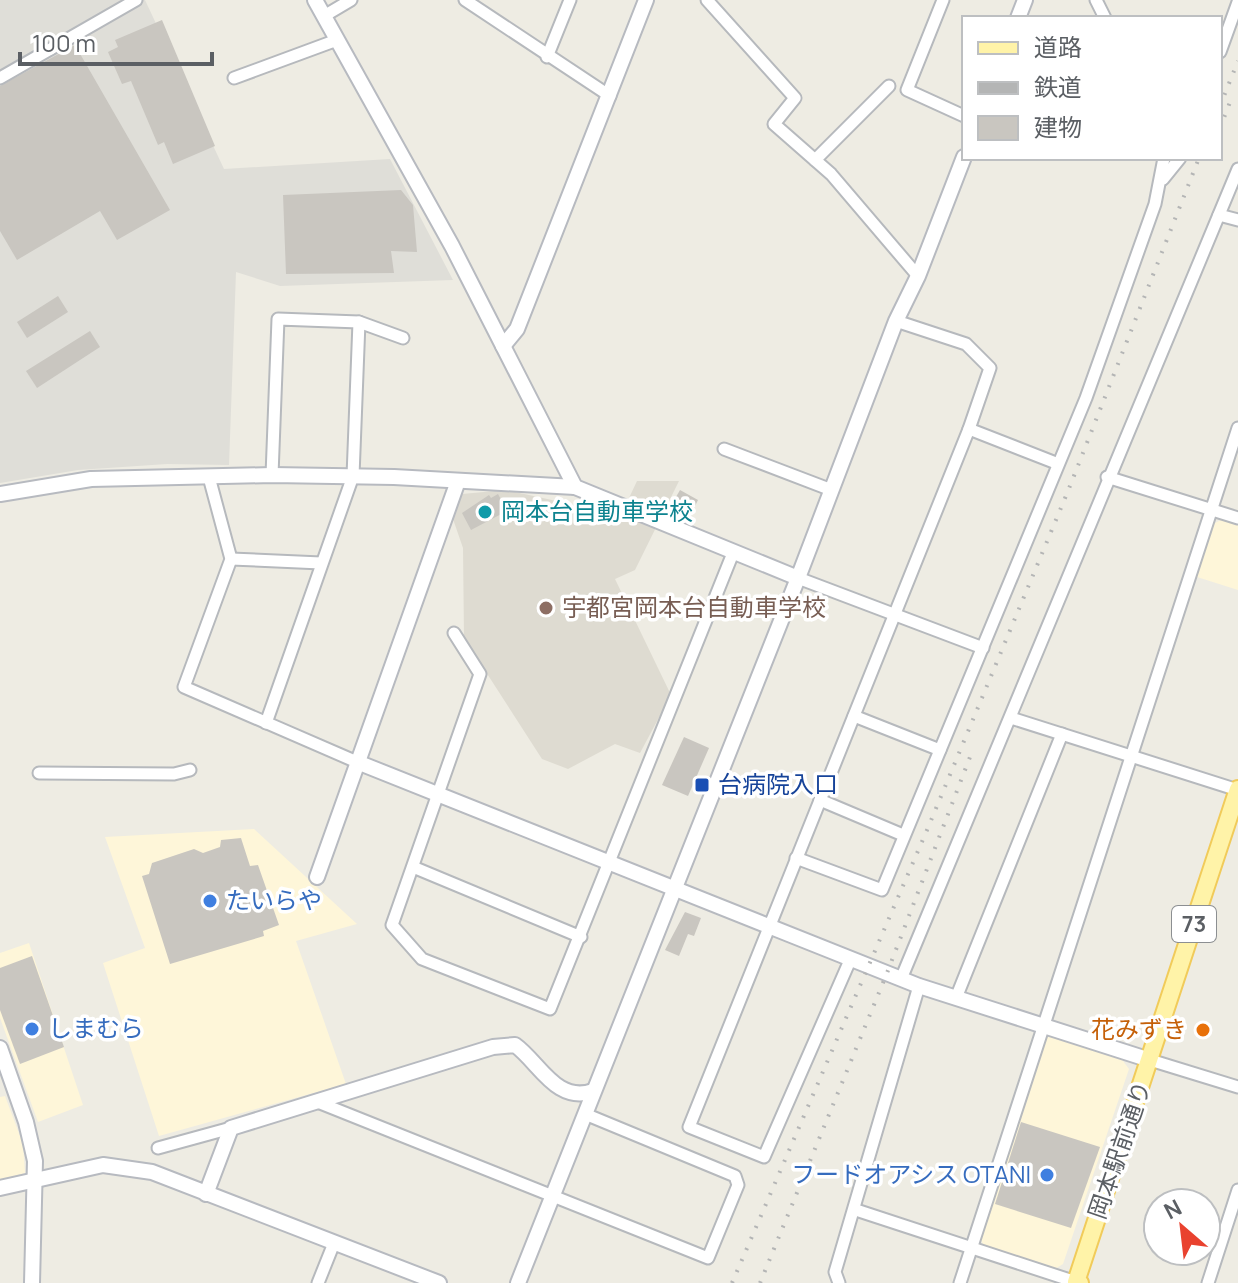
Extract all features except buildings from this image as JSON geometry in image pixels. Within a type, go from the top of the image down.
[{"type":"main road","name":"岡本駅前通り","points":[[1077,1283],[1238,790]]},
{"type":"street","points":[[0,78],[136,0]]},
{"type":"street","points":[[315,0],[503,346],[575,487]]},
{"type":"street","points":[[324,16],[351,0]]},
{"type":"street","points":[[465,0],[610,96]]},
{"type":"street","points":[[503,346],[517,329],[646,0]]},
{"type":"street","points":[[707,0],[795,98],[774,124],[815,160],[876,225],[918,276]]},
{"type":"street","points":[[943,0],[907,90],[962,115]]},
{"type":"street","points":[[1222,46],[1238,2]]},
{"type":"street","points":[[547,57],[565,3]]},
{"type":"street","points":[[234,78],[337,40]]},
{"type":"street","points":[[815,160],[889,86]]},
{"type":"street","points":[[518,1283],[798,578],[829,489],[963,160]]},
{"type":"street","points":[[796,858],[882,890],[1056,463],[1086,398],[1162,181],[1164,160]]},
{"type":"street","points":[[1162,181],[1178,160]]},
{"type":"street","points":[[901,979],[1011,718],[1107,477],[1238,169]]},
{"type":"street","points":[[1219,215],[1238,220]]},
{"type":"street","points":[[272,475],[278,319],[359,322],[403,338]]},
{"type":"street","points":[[851,958],[764,1157],[689,1127],[969,429],[990,368],[966,344],[896,321]]},
{"type":"street","points":[[266,723],[353,476],[359,322]]},
{"type":"street","points":[[960,1283],[1238,428]]},
{"type":"street","points":[[969,429],[1056,463]]},
{"type":"street","points":[[724,449],[829,489]]},
{"type":"street","points":[[0,494],[91,479],[272,475],[575,487],[733,553],[983,648]]},
{"type":"street","points":[[209,477],[231,559],[184,687],[357,762],[919,986],[1238,1087]]},
{"type":"street","points":[[1107,477],[1238,518]]},
{"type":"street","points":[[317,877],[458,481]]},
{"type":"street","points":[[454,633],[480,674],[392,925],[422,959],[550,1009],[733,553]]},
{"type":"street","points":[[231,559],[321,563]]},
{"type":"street","points":[[854,716],[940,750]]},
{"type":"street","points":[[1011,718],[1238,790]]},
{"type":"street","points":[[956,998],[1062,734]]},
{"type":"street","points":[[39,773],[174,774],[190,770]]},
{"type":"street","points":[[820,800],[903,835]]},
{"type":"street","points":[[413,867],[581,937]]},
{"type":"street","points":[[839,1283],[835,1272],[856,1210],[919,986]]},
{"type":"street","points":[[158,1148],[508,1044],[521,1049],[538,1071],[555,1084],[575,1092],[593,1091]]},
{"type":"street","points":[[0,1048],[32,1142],[37,1177],[32,1283]]},
{"type":"street","points":[[314,1101],[550,1198],[708,1258],[738,1185],[732,1172],[585,1114]]},
{"type":"street","points":[[206,1194],[231,1128]]},
{"type":"street","points":[[0,1188],[37,1177],[103,1165],[152,1172],[439,1283]]},
{"type":"street","points":[[1208,1283],[1235,1208],[1238,1190]]},
{"type":"street","points":[[856,1210],[1077,1283]]},
{"type":"street","points":[[318,1283],[334,1243]]},
{"type":"shaded area","points":[[0,0],[145,0],[224,169],[390,159],[453,280],[280,286],[236,272],[229,465],[167,464],[78,470],[0,483]]},
{"type":"shaded area","name":"宇都宮岡本台自動車学校","points":[[637,481],[679,481],[635,570],[615,579],[671,695],[640,753],[615,744],[568,769],[542,759],[464,638],[463,548],[453,519],[462,494],[506,490],[621,515]]},
{"type":"shaded area","points":[[1221,520],[1238,525],[1238,590],[1197,577],[1213,524]]},
{"type":"shaded area","points":[[254,829],[357,924],[296,941],[346,1084],[159,1136],[103,963],[145,948],[105,837]]},
{"type":"shaded area","points":[[29,943],[83,1105],[38,1122],[0,1018],[0,953]]},
{"type":"shaded area","points":[[1050,1036],[1120,1057],[1129,1069],[1063,1264],[1055,1269],[984,1246],[980,1238],[1045,1039]]},
{"type":"shaded area","points":[[5,1096],[23,1144],[25,1173],[0,1180],[0,1097]]},
{"type":"railway","points":[[1222,101],[1238,61]]},
{"type":"railway","points":[[1222,123],[1232,97]]},
{"type":"railway","points":[[732,1283],[927,830],[1068,491],[1198,160]]},
{"type":"railway","points":[[760,1283],[887,973],[970,757]]},
{"type":"place","name":"岡本台自動車学校","points":[[485,512]]},
{"type":"place","name":"宇都宮岡本台自動車学校","points":[[546,608]]},
{"type":"place","name":"台病院入口","points":[[702,785]]},
{"type":"place","name":"たいらや","points":[[210,901]]},
{"type":"place","name":"しまむら","points":[[32,1029]]},
{"type":"place","name":"花みずき","points":[[1203,1030]]},
{"type":"place","name":"フードオアシス OTANI","points":[[1047,1175]]}]
